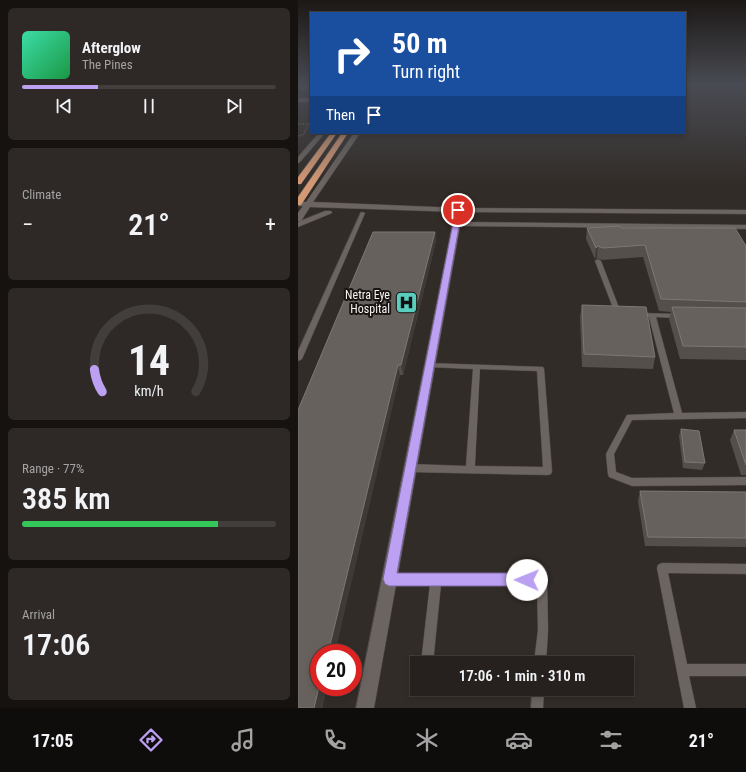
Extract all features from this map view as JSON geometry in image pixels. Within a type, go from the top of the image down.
[{"type":"highway","points":[[298,182],[333,134]]},
{"type":"highway","points":[[298,204],[344,134]]},
{"type":"highway","points":[[332,152],[343,153]]},
{"type":"street","points":[[298,161],[321,134]]},
{"type":"street","points":[[298,219],[300,212],[308,205],[356,134]]},
{"type":"street","points":[[316,192],[330,210]]},
{"type":"street","points":[[298,204],[330,210],[363,213],[732,230],[746,227]]},
{"type":"street","points":[[298,225],[330,210]]},
{"type":"street","points":[[300,212],[330,210],[457,217],[746,218]]},
{"type":"street","points":[[457,217],[746,212]]},
{"type":"street","points":[[365,708],[457,217]]},
{"type":"lane","points":[[298,359],[363,213]]},
{"type":"lane","points":[[598,261],[618,314],[683,316]]},
{"type":"lane","points":[[652,316],[679,416]]},
{"type":"lane","points":[[410,468],[548,471],[540,369],[429,365]]},
{"type":"lane","points":[[470,469],[477,367]]},
{"type":"lane","points":[[746,415],[630,417],[610,454],[612,474],[632,482],[746,481]]},
{"type":"lane","points":[[690,708],[662,568],[746,569]]},
{"type":"lane","points":[[389,579],[542,580],[543,630],[541,656]]},
{"type":"lane","points":[[428,656],[436,579]]},
{"type":"lane","points":[[683,670],[746,670]]},
{"type":"lane","points":[[537,708],[538,696]]},
{"type":"path","points":[[298,124],[309,124],[303,135],[298,136]]},
{"type":"building","points":[[620,226],[621,228],[735,228],[746,246],[746,302],[661,299],[645,245],[603,248],[598,246],[596,248],[587,228]]},
{"type":"building","points":[[373,232],[435,232],[401,365],[398,365],[330,644],[310,644],[310,696],[317,696],[314,708],[298,708],[298,410]]},
{"type":"building","points":[[582,305],[646,307],[655,357],[584,354]]},
{"type":"building","points":[[672,307],[746,308],[746,347],[683,346]]},
{"type":"building","points":[[681,429],[699,431],[705,463],[685,462]]},
{"type":"building","points":[[734,430],[746,430],[746,465]]},
{"type":"building","points":[[640,491],[746,492],[746,538],[648,537]]},
{"type":"place","name":"Netra Eye Hospital","points":[[406,302]]},
{"type":"route","points":[[458,210],[389,579],[527,580]]}]
